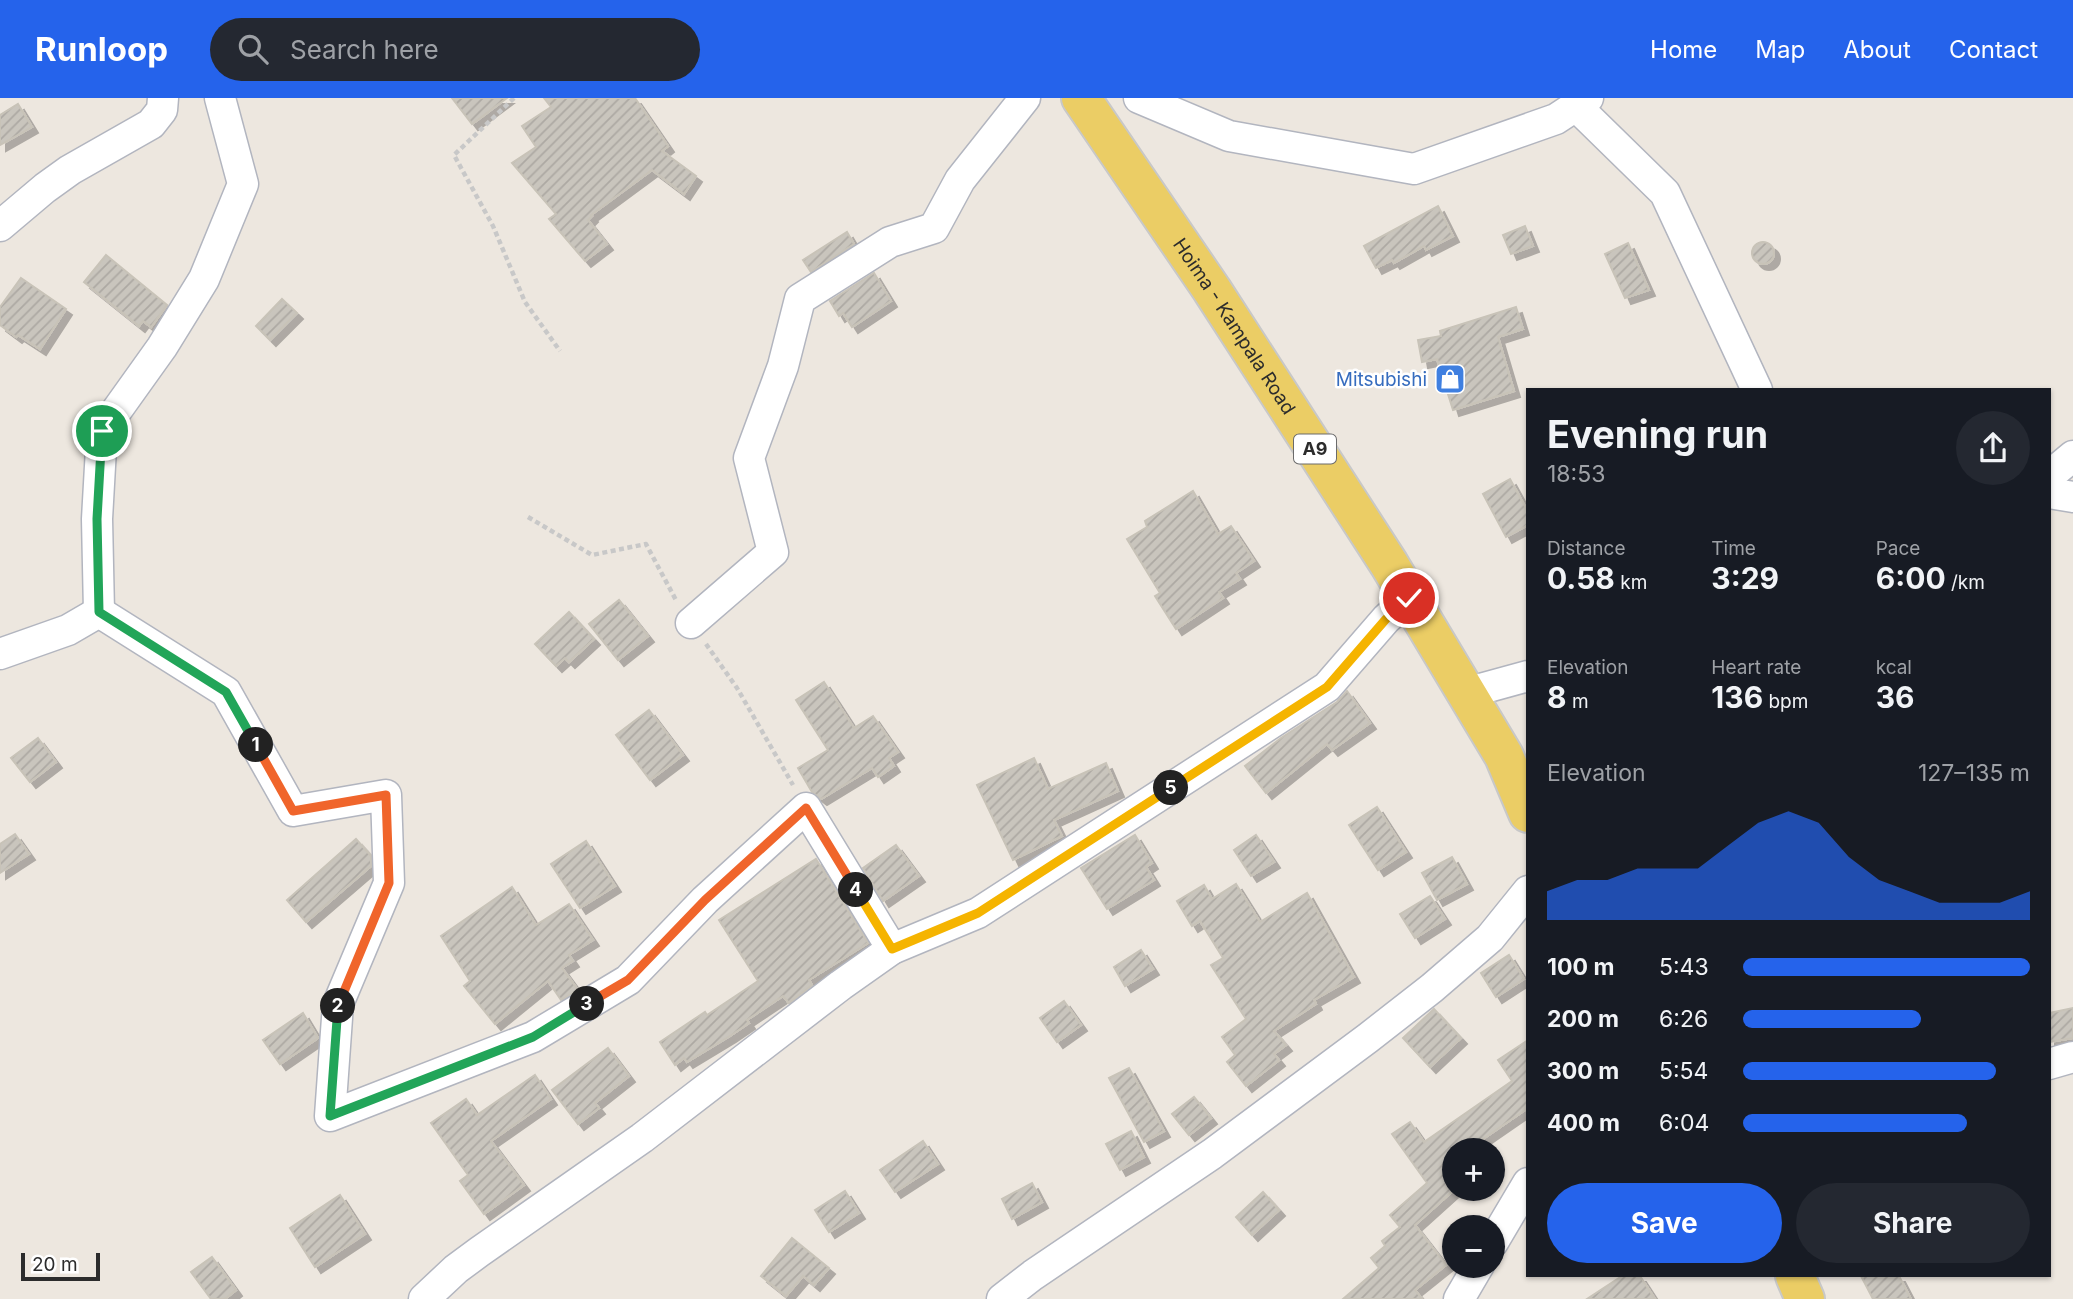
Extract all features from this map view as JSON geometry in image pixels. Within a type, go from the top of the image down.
[{"type":"main road","name":"Hoima - Kampala Road","points":[[1081,98],[1212,290],[1389,564],[1466,693],[1516,753],[1526,803]]},
{"type":"main road","points":[[1795,1277],[1805,1299]]},
{"type":"street","points":[[99,612],[97,519],[102,431],[162,347],[204,279],[243,184],[220,98]]},
{"type":"street","points":[[691,623],[773,552],[749,458],[783,366],[800,299],[891,242],[934,228],[960,180],[1025,98]]},
{"type":"street","points":[[1139,98],[1230,136],[1414,169],[1556,119],[1582,102],[1665,193],[1756,388]]},
{"type":"street","points":[[0,226],[70,170],[151,124],[171,102]]},
{"type":"street","points":[[2051,473],[2073,456]]},
{"type":"street","points":[[2051,494],[2073,497]]},
{"type":"street","points":[[424,1299],[478,1252],[642,1138],[892,949],[978,913],[1327,687],[1386,619],[1409,598]]},
{"type":"street","points":[[0,654],[68,630],[99,612]]},
{"type":"street","points":[[99,612],[226,692],[293,811],[386,795],[389,883],[338,1004],[330,1116],[533,1037],[628,980],[705,900],[806,808],[892,949]]},
{"type":"street","points":[[1466,693],[1526,677]]},
{"type":"street","points":[[1002,1299],[1033,1275],[1212,1154],[1422,997],[1490,938],[1526,893]]},
{"type":"street","points":[[2051,1063],[2073,1057]]},
{"type":"street","points":[[1505,1221],[1526,1185]]},
{"type":"street","points":[[1459,1299],[1471,1278]]},
{"type":"path","points":[[514,98],[454,155],[493,226],[525,302],[560,351]]},
{"type":"building","points":[[452,98],[507,98],[472,124]]},
{"type":"building","points":[[544,98],[635,98],[668,146],[662,151],[696,176],[684,194],[652,170],[591,215],[588,220],[607,244],[585,261],[549,219],[556,214],[512,163],[536,147],[522,126],[551,107]]},
{"type":"building","points":[[18,104],[32,127],[0,145],[0,115]]},
{"type":"building","points":[[1438,206],[1453,236],[1426,250],[1424,246],[1394,263],[1392,260],[1376,268],[1364,246]]},
{"type":"building","points":[[1525,226],[1533,246],[1511,254],[1503,235]]},
{"type":"building","points":[[847,232],[854,244],[811,272],[803,260]]},
{"type":"building","points":[[1763,242],[1771,245],[1774,253],[1771,261],[1763,264],[1755,261],[1752,253],[1755,245]]},
{"type":"building","points":[[1628,243],[1649,290],[1625,298],[1605,254]]},
{"type":"building","points":[[106,255],[167,305],[151,327],[143,321],[139,326],[84,282]]},
{"type":"building","points":[[874,273],[891,301],[852,327],[843,313],[839,316],[830,301]]},
{"type":"building","points":[[21,278],[66,309],[40,349],[0,325],[0,307]]},
{"type":"building","points":[[282,299],[297,313],[270,340],[256,326]]},
{"type":"building","points":[[1516,307],[1523,329],[1498,337],[1514,391],[1453,410],[1437,359],[1422,362],[1418,340],[1441,336],[1440,331]]},
{"type":"building","points":[[1510,479],[1526,508],[1526,526],[1506,537],[1483,494]]},
{"type":"building","points":[[1193,491],[1218,534],[1231,526],[1254,561],[1236,573],[1240,579],[1219,592],[1223,598],[1176,629],[1155,596],[1160,593],[1127,539],[1147,527],[1145,521]]},
{"type":"building","points":[[619,600],[648,636],[618,660],[589,624]]},
{"type":"building","points":[[569,612],[594,639],[569,662],[565,658],[556,666],[535,644]]},
{"type":"building","points":[[824,682],[854,728],[873,716],[898,752],[889,758],[894,766],[878,777],[872,768],[821,799],[812,792],[798,768],[828,750],[796,700]]},
{"type":"building","points":[[1347,691],[1370,723],[1332,750],[1327,744],[1266,793],[1245,766],[1281,738],[1337,702]]},
{"type":"building","points":[[649,710],[683,755],[650,780],[616,735]]},
{"type":"building","points":[[38,738],[56,762],[30,782],[11,758]]},
{"type":"building","points":[[1034,758],[1048,789],[1106,763],[1118,791],[1054,820],[1062,836],[1013,860],[977,785]]},
{"type":"building","points":[[1377,807],[1406,852],[1378,870],[1349,825]]},
{"type":"building","points":[[15,834],[29,854],[0,873],[0,844]]},
{"type":"building","points":[[1135,835],[1152,863],[1146,867],[1154,880],[1107,909],[1081,868]]},
{"type":"building","points":[[1256,835],[1274,862],[1251,876],[1234,850]]},
{"type":"building","points":[[356,839],[371,856],[371,866],[306,922],[287,900]]},
{"type":"building","points":[[586,841],[615,886],[580,908],[551,864]]},
{"type":"building","points":[[896,845],[919,876],[883,901],[863,868]]},
{"type":"building","points":[[1452,857],[1467,884],[1437,900],[1422,873]]},
{"type":"building","points":[[816,859],[868,943],[809,980],[812,985],[789,1003],[783,996],[747,1020],[749,1023],[730,1036],[687,1062],[684,1058],[675,1065],[660,1042],[758,981],[719,920]]},
{"type":"building","points":[[1236,884],[1260,922],[1307,893],[1354,977],[1314,1000],[1316,1004],[1274,1031],[1286,1045],[1274,1054],[1279,1060],[1246,1086],[1227,1062],[1235,1055],[1222,1037],[1246,1019],[1211,965],[1223,958],[1200,921],[1192,926],[1177,901],[1204,885],[1212,899]]},
{"type":"building","points":[[512,887],[536,925],[569,904],[593,940],[569,955],[573,961],[562,968],[578,990],[561,1000],[548,981],[495,1024],[464,986],[470,981],[441,936]]},
{"type":"building","points":[[1430,896],[1445,919],[1415,938],[1400,914]]},
{"type":"building","points":[[1141,950],[1153,969],[1125,986],[1114,967]]},
{"type":"building","points":[[1509,955],[1524,979],[1496,997],[1481,973]]},
{"type":"building","points":[[1064,1001],[1081,1025],[1057,1042],[1040,1018]]},
{"type":"building","points":[[2073,1008],[2073,1038],[2051,1042],[2051,1013]]},
{"type":"building","points":[[1434,1009],[1461,1038],[1430,1067],[1403,1038]]},
{"type":"building","points":[[303,1013],[318,1038],[280,1064],[263,1040]]},
{"type":"building","points":[[1526,1041],[1526,1109],[1484,1138],[1442,1138],[1442,1201],[1415,1225],[1442,1260],[1442,1268],[1415,1290],[1422,1299],[1343,1299],[1379,1268],[1371,1258],[1385,1246],[1382,1241],[1400,1227],[1390,1215],[1427,1183],[1392,1134],[1410,1122],[1424,1142],[1512,1081],[1498,1060]]},
{"type":"building","points":[[608,1048],[629,1076],[595,1103],[599,1108],[578,1124],[552,1090]]},
{"type":"building","points":[[1129,1068],[1164,1131],[1144,1142],[1109,1078]]},
{"type":"building","points":[[535,1075],[551,1099],[491,1141],[524,1185],[484,1214],[460,1181],[468,1175],[431,1123],[466,1099],[477,1115]]},
{"type":"building","points":[[1194,1097],[1211,1118],[1189,1135],[1172,1114]]},
{"type":"building","points":[[1131,1131],[1144,1157],[1120,1170],[1106,1144]]},
{"type":"building","points":[[923,1141],[938,1164],[895,1192],[880,1170]]},
{"type":"building","points":[[1032,1183],[1042,1202],[1012,1219],[1002,1199]]},
{"type":"building","points":[[845,1191],[859,1213],[829,1232],[815,1210]]},
{"type":"building","points":[[1263,1192],[1279,1210],[1252,1235],[1236,1217]]},
{"type":"building","points":[[340,1195],[365,1234],[315,1267],[290,1228]]},
{"type":"building","points":[[792,1238],[829,1268],[814,1285],[803,1276],[786,1296],[761,1276]]},
{"type":"building","points":[[212,1257],[236,1290],[225,1299],[211,1299],[191,1272]]},
{"type":"building","points":[[1620,1277],[1641,1277],[1655,1299],[1587,1299]]},
{"type":"building","points":[[1862,1277],[1900,1277],[1911,1299],[1873,1299]]},
{"type":"place","name":"Mitsubishi","points":[[1450,379]]},
{"type":"route","points":[[102,431],[97,519],[99,612],[226,692],[293,811],[386,795],[389,883],[338,1004],[330,1116],[533,1037],[628,980],[705,900],[806,808],[892,949],[978,913],[1327,687],[1386,619],[1409,598]]}]
